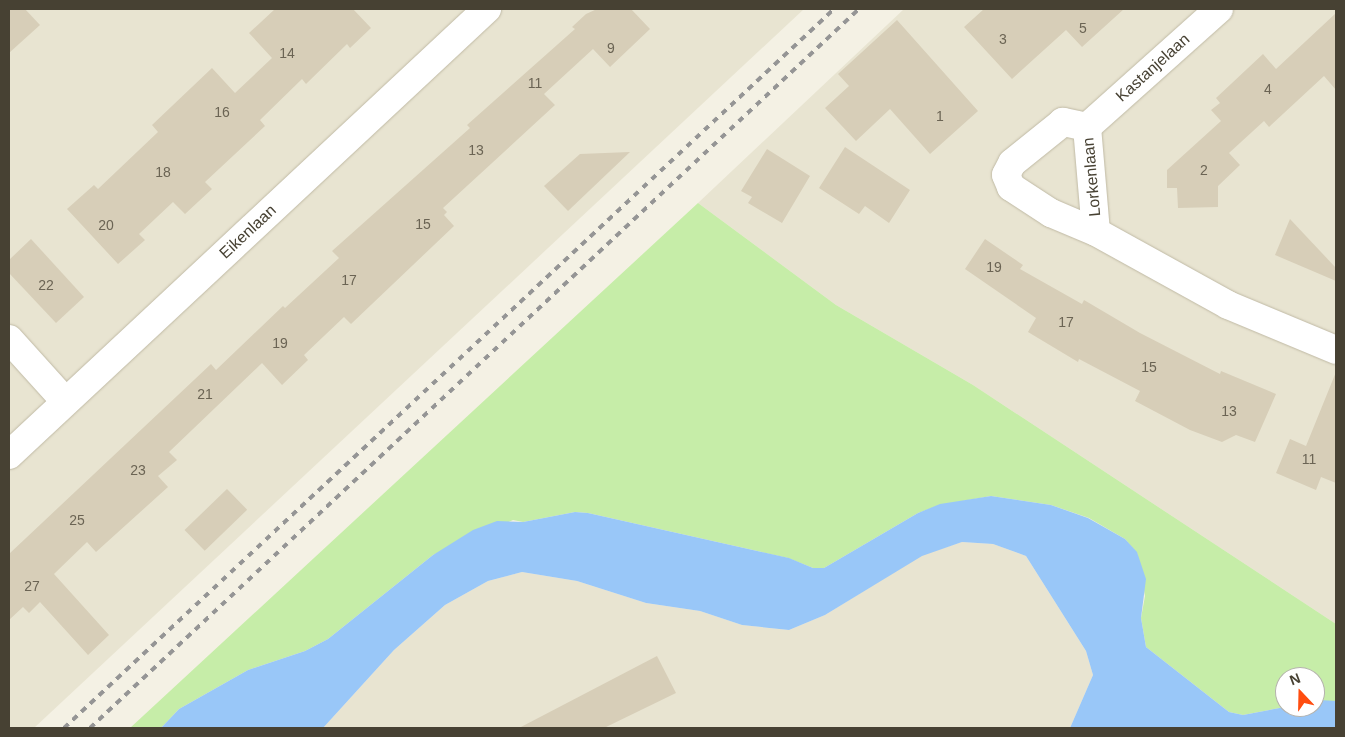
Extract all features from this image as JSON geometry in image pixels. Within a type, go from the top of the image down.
[{"type":"street","name":"Eikenlaan","points":[[9,455],[487,9]]},
{"type":"street","name":"Kastanjelaan","points":[[1087,128],[1219,9]]},
{"type":"street","name":"Lorkenlaan","points":[[1096,232],[1087,128],[1063,122],[1012,164],[1006,174],[1011,187],[1043,208],[1096,232],[1228,305],[1336,350]]},
{"type":"street","points":[[9,339],[65,401]]},
{"type":"shaded area","points":[[9,9],[804,9],[34,728],[9,728]]},
{"type":"shaded area","points":[[904,9],[1336,9],[1336,624],[973,385],[836,305],[698,203]]},
{"type":"shaded area","points":[[962,542],[993,544],[1026,556],[1086,651],[1093,675],[1070,728],[323,728],[394,650],[445,605],[488,581],[522,572],[577,581],[646,603],[700,611],[742,625],[789,630],[825,615],[922,555]]},
{"type":"green space","points":[[698,203],[836,305],[973,385],[1336,624],[1336,701],[1325,701],[1325,667],[1275,667],[1275,709],[1243,715],[1229,712],[1146,647],[1141,618],[1145,596],[1137,553],[1125,539],[1089,518],[1051,505],[991,496],[940,505],[918,513],[824,568],[813,568],[788,558],[588,513],[575,512],[523,522],[513,520],[433,555],[328,639],[305,651],[248,670],[179,709],[161,728],[130,728]]},
{"type":"water","points":[[991,496],[1051,505],[1088,518],[1125,539],[1137,552],[1146,579],[1141,618],[1146,647],[1229,712],[1243,715],[1275,709],[1275,717],[1325,717],[1325,700],[1336,701],[1336,728],[1070,728],[1093,675],[1086,651],[1026,556],[993,544],[962,542],[922,556],[825,615],[789,630],[742,625],[700,611],[646,603],[577,581],[522,572],[488,581],[445,605],[394,650],[323,728],[161,728],[179,709],[248,670],[305,651],[328,639],[433,555],[473,530],[497,521],[523,522],[575,512],[588,513],[789,558],[813,568],[824,568],[918,513],[940,504]]},
{"type":"building","points":[[9,9],[25,9],[40,25],[9,53]]},
{"type":"building","points":[[275,9],[353,9],[371,28],[350,48],[347,44],[306,84],[302,79],[260,120],[265,126],[205,182],[212,189],[185,214],[173,202],[139,234],[145,240],[118,264],[67,209],[94,185],[98,189],[158,132],[152,125],[212,68],[235,93],[272,58],[249,33]]},
{"type":"building","points":[[597,9],[631,9],[650,29],[610,67],[593,49],[544,94],[555,105],[443,208],[447,212],[444,215],[454,226],[351,324],[344,317],[304,355],[308,360],[282,385],[262,363],[169,452],[177,460],[158,476],[168,487],[96,552],[87,542],[54,574],[109,635],[88,655],[40,602],[29,613],[23,607],[9,620],[9,554],[211,364],[216,370],[283,306],[285,308],[339,258],[332,251],[470,128],[467,125],[575,29],[572,27],[586,14]]},
{"type":"building","points":[[984,9],[1124,9],[1082,47],[1066,30],[1012,79],[964,27]]},
{"type":"building","points":[[1336,13],[1336,90],[1324,76],[1269,127],[1264,121],[1229,153],[1240,165],[1218,186],[1218,207],[1178,208],[1177,188],[1167,188],[1167,170],[1221,121],[1211,110],[1220,103],[1216,98],[1263,54],[1276,69]]},
{"type":"building","points":[[897,20],[978,111],[930,154],[890,109],[856,141],[825,108],[849,86],[838,74]]},
{"type":"building","points":[[845,147],[910,190],[889,223],[865,206],[859,214],[819,188]]},
{"type":"building","points":[[767,149],[810,176],[782,223],[748,203],[752,197],[741,191]]},
{"type":"building","points":[[630,152],[568,211],[544,186],[580,154]]},
{"type":"building","points":[[1290,219],[1336,268],[1336,281],[1275,255]]},
{"type":"building","points":[[31,239],[84,297],[56,323],[9,273],[9,260]]},
{"type":"building","points":[[985,239],[1023,265],[1020,269],[1082,304],[1084,300],[1140,333],[1220,374],[1221,371],[1276,394],[1255,442],[1236,435],[1222,442],[1190,430],[1135,401],[1140,391],[1079,359],[1078,362],[1028,332],[1036,318],[965,269]]},
{"type":"building","points":[[1336,372],[1336,483],[1321,477],[1316,490],[1276,473],[1290,439],[1306,446]]},
{"type":"building","points":[[227,489],[247,510],[205,551],[185,530]]},
{"type":"building","points":[[657,656],[676,693],[604,728],[519,728]]},
{"type":"railway","points":[[64,728],[834,9]]},
{"type":"railway","points":[[90,728],[859,9]]}]
